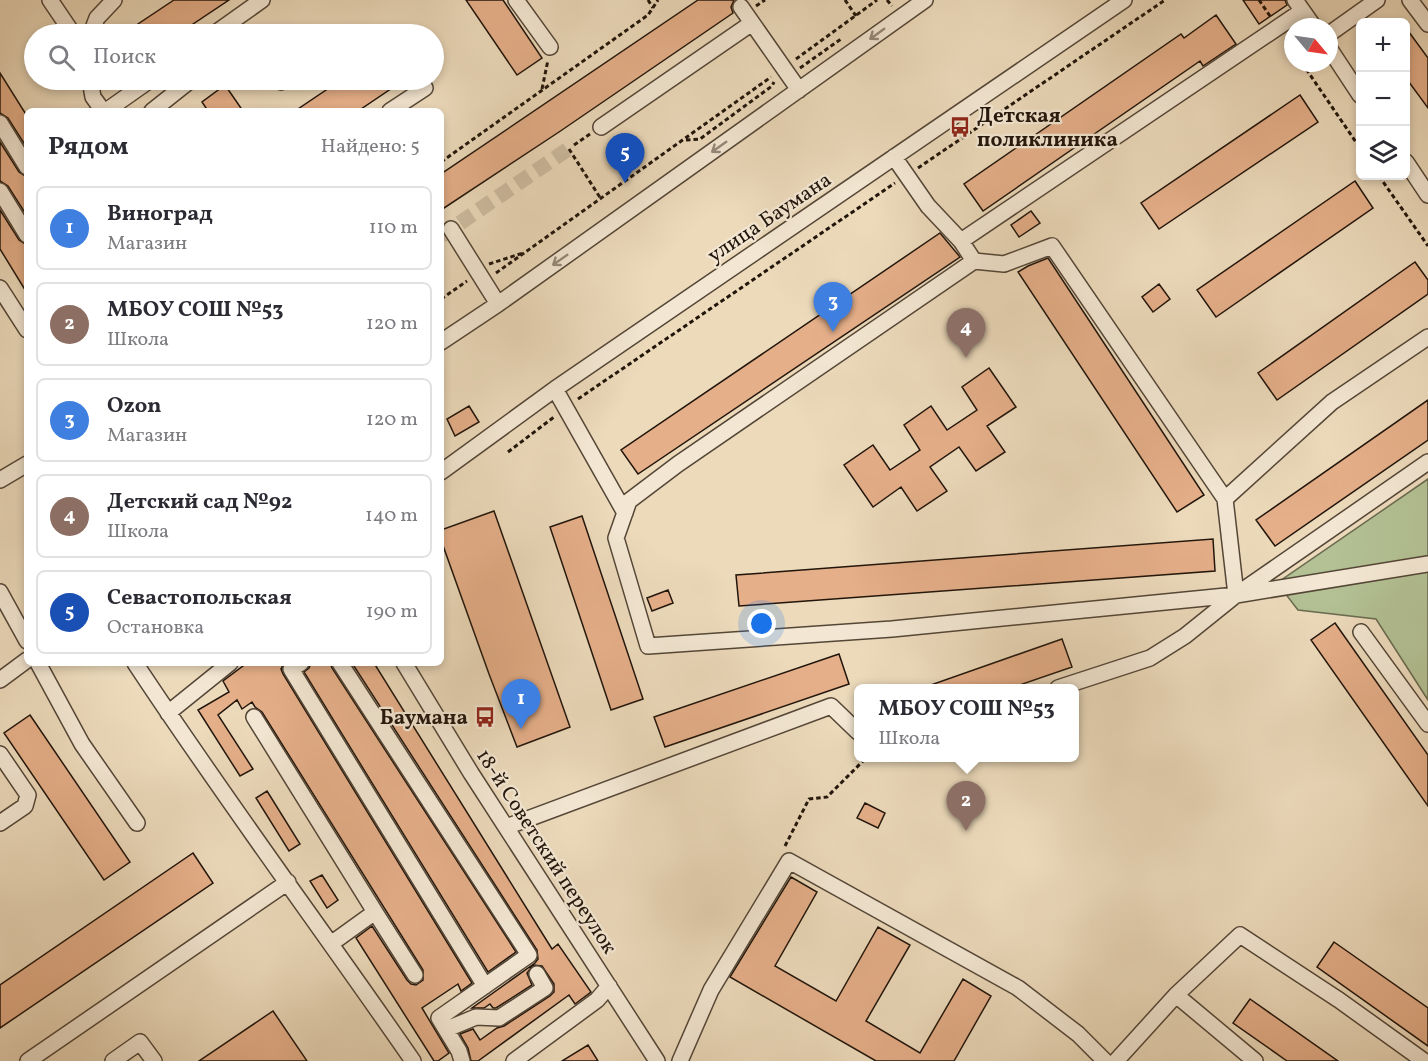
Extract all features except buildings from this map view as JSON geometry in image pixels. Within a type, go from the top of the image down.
[{"type":"street","points":[[50,0],[66,24]]},
{"type":"street","points":[[95,24],[97,18],[114,0]]},
{"type":"street","points":[[228,24],[262,0]]},
{"type":"street","points":[[516,0],[550,47]]},
{"type":"street","points":[[444,340],[925,0]]},
{"type":"street","name":"улица Баумана","points":[[444,470],[555,389],[1124,0]]},
{"type":"street","points":[[1338,28],[1377,0]]},
{"type":"street","points":[[1410,0],[1428,24]]},
{"type":"street","points":[[961,241],[1299,6]]},
{"type":"street","points":[[741,7],[799,90]]},
{"type":"street","points":[[601,127],[752,23]]},
{"type":"street","points":[[1338,61],[1356,88]]},
{"type":"street","points":[[92,90],[93,97],[102,108]]},
{"type":"street","points":[[108,108],[135,90]]},
{"type":"street","points":[[156,108],[178,90]]},
{"type":"street","points":[[395,108],[422,90]]},
{"type":"street","points":[[0,123],[24,162]]},
{"type":"street","points":[[894,157],[928,206],[961,241],[974,261]]},
{"type":"street","points":[[1410,168],[1428,195]]},
{"type":"street","points":[[0,191],[24,230]]},
{"type":"street","points":[[451,230],[498,304]]},
{"type":"street","points":[[1236,595],[1225,499],[1052,246],[1004,264],[974,261],[678,464],[629,501],[616,538],[648,646],[892,629],[1236,595],[1428,564]]},
{"type":"street","points":[[0,288],[24,325]]},
{"type":"street","points":[[1225,499],[1332,402],[1428,337]]},
{"type":"street","points":[[555,389],[625,513]]},
{"type":"street","points":[[1070,684],[1150,658],[1185,636],[1236,595],[1428,462]]},
{"type":"street","points":[[0,480],[24,466]]},
{"type":"street","points":[[0,592],[24,636]]},
{"type":"street","points":[[1361,632],[1428,724]]},
{"type":"street","points":[[0,680],[24,662]]},
{"type":"street","points":[[40,666],[82,744],[136,823]]},
{"type":"street","points":[[137,666],[413,1061]]},
{"type":"street","points":[[168,713],[226,666]]},
{"type":"street","points":[[296,666],[291,669],[485,986]]},
{"type":"street","points":[[342,666],[529,956],[439,1018],[459,1051],[462,1061]]},
{"type":"street","name":"18-й Советский переулок","points":[[406,666],[506,827],[657,1061]]},
{"type":"street","points":[[506,827],[831,706],[854,728]]},
{"type":"street","points":[[254,717],[414,975]]},
{"type":"street","points":[[0,754],[28,795],[25,806],[0,823]]},
{"type":"street","points":[[680,1061],[711,990],[789,861],[1018,988],[1078,1034],[1105,1061]]},
{"type":"street","points":[[28,1061],[288,882]]},
{"type":"street","points":[[332,943],[375,912]]},
{"type":"street","points":[[1116,1061],[1176,995],[1240,935],[1424,1061]]},
{"type":"street","points":[[447,1029],[476,1017],[499,1018],[545,988],[537,974]]},
{"type":"street","points":[[514,1061],[597,1000],[609,986]]},
{"type":"street","points":[[1176,995],[1255,1061]]},
{"type":"street","points":[[113,1061],[140,1042],[154,1061]]},
{"type":"path","points":[[648,0],[653,8]]},
{"type":"path","points":[[444,160],[648,15],[658,0]]},
{"type":"path","points":[[845,0],[856,16]]},
{"type":"path","points":[[508,452],[566,407],[1165,0]]},
{"type":"path","points":[[542,91],[550,47]]},
{"type":"path","points":[[1308,72],[1356,142]]},
{"type":"path","points":[[496,273],[683,140]]},
{"type":"path","points":[[569,149],[601,199]]},
{"type":"path","points":[[1382,180],[1428,246]]},
{"type":"path","points":[[490,264],[527,251]]},
{"type":"path","points":[[789,861],[780,855],[809,799],[827,797],[863,762]]},
{"type":"green space","points":[[1428,479],[1428,700],[1376,619],[1298,610],[1277,583]]},
{"type":"tunnel","points":[[444,234],[574,145]]},
{"type":"place","name":"Детская поликлиника","points":[[960,127]]},
{"type":"place","name":"Севастопольская","points":[[625,183]]},
{"type":"place","name":"Ozon","points":[[833,332]]},
{"type":"place","name":"Детский сад №92","points":[[966,358]]},
{"type":"place","name":"Баумана","points":[[485,717]]},
{"type":"place","name":"Виноград","points":[[521,729]]},
{"type":"place","name":"МБОУ СОШ №53","points":[[966,831]]}]
